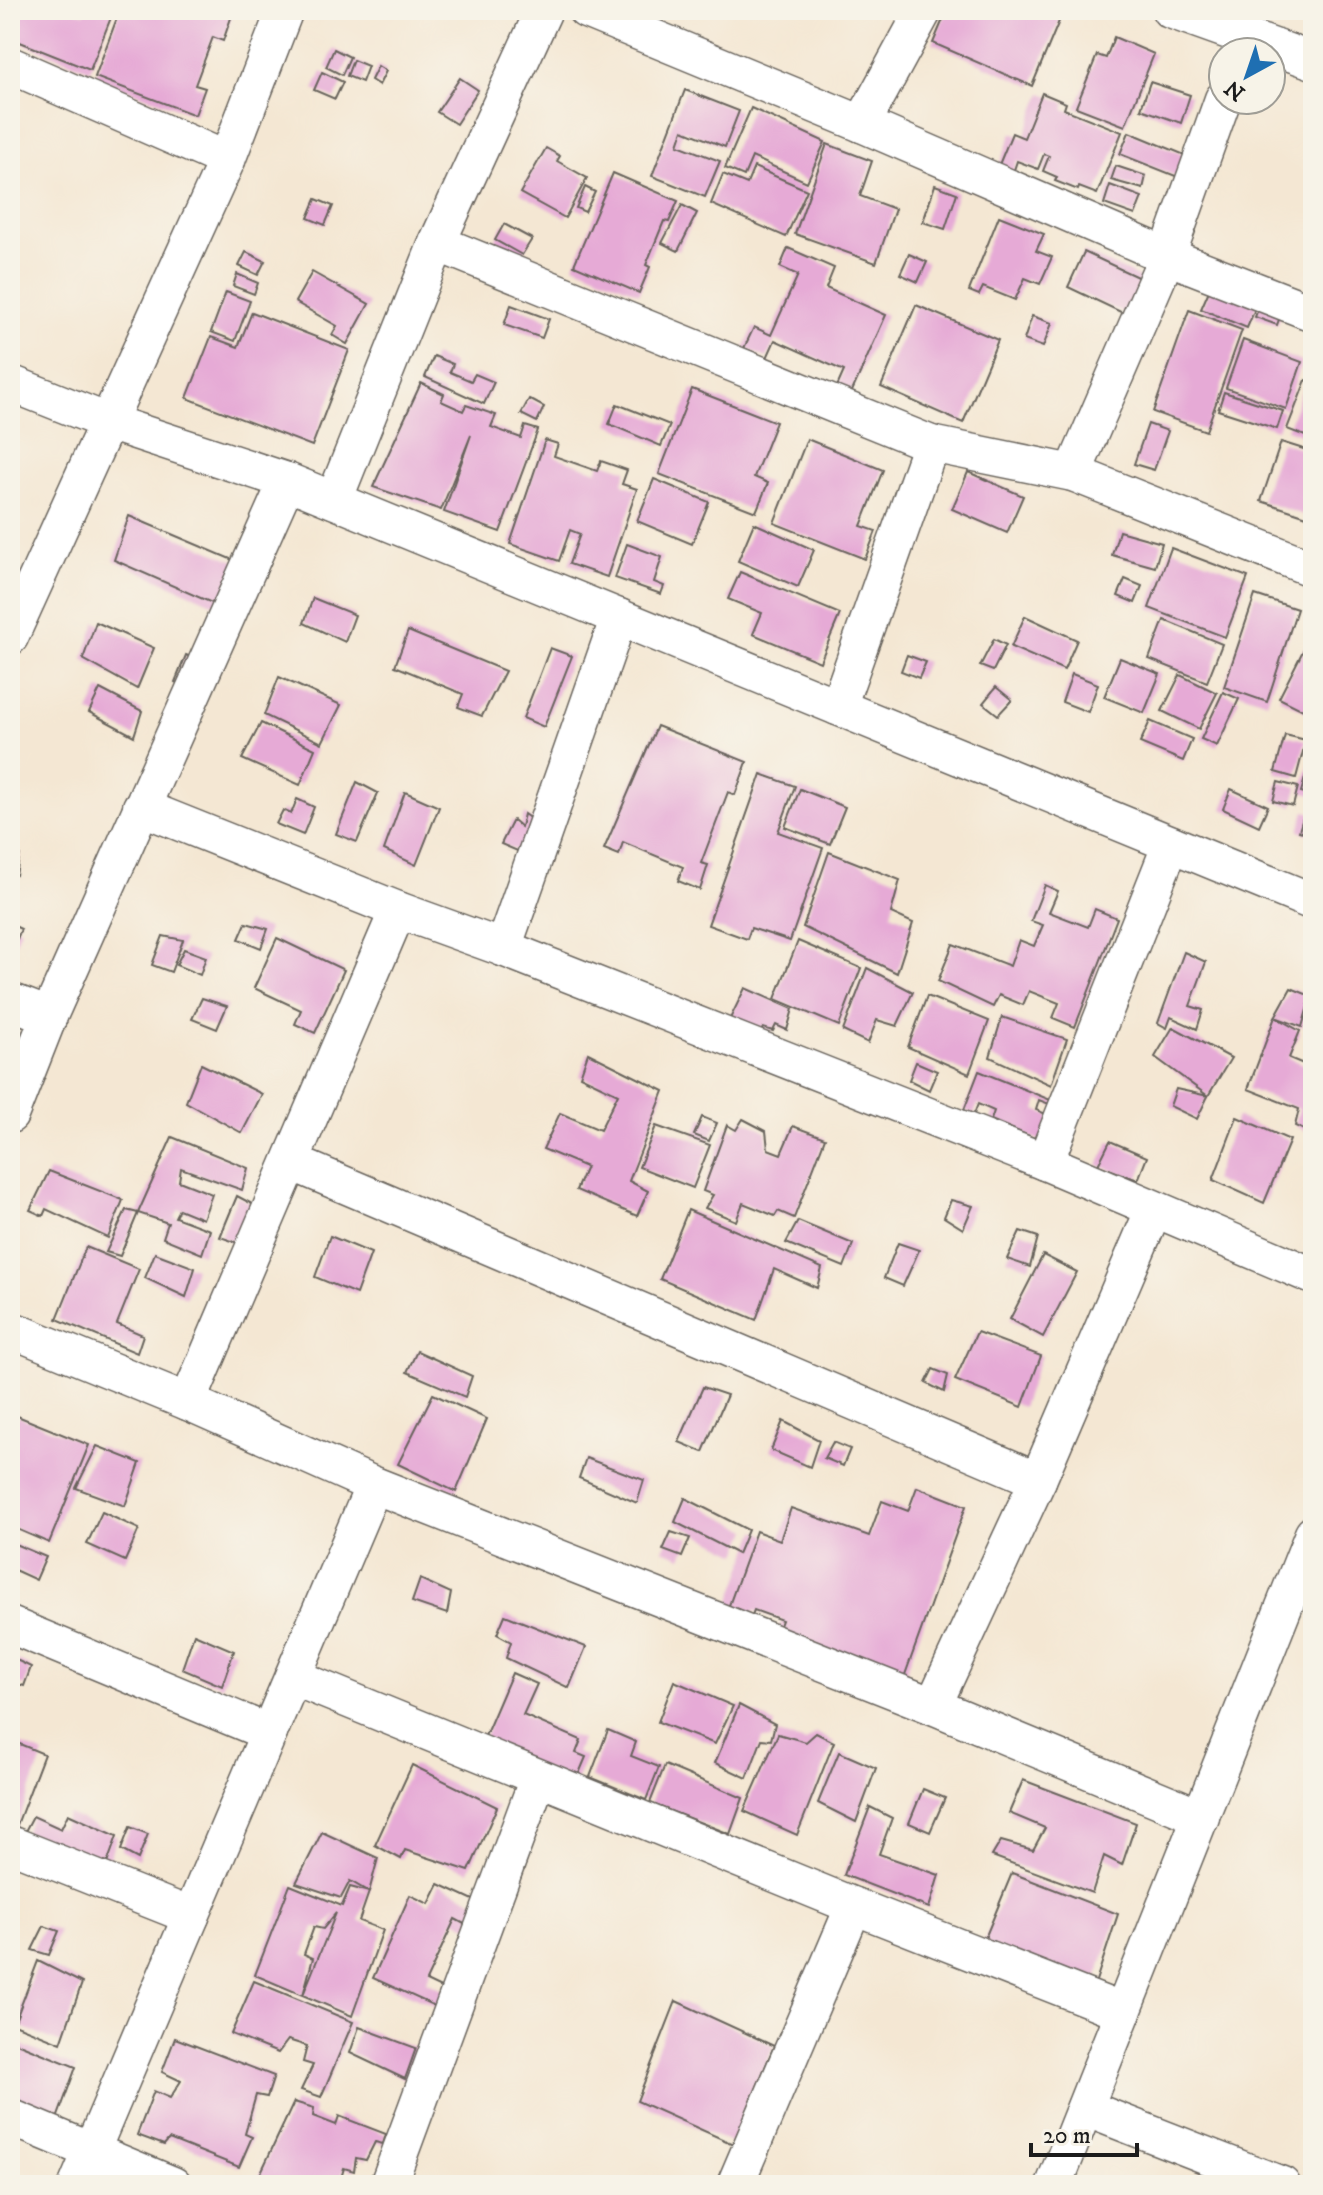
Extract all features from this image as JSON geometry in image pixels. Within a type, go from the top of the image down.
[{"type":"street","points":[[10,637],[227,160],[285,10]]},
{"type":"street","points":[[334,500],[437,243],[544,10]]},
{"type":"street","points":[[586,10],[862,124],[1167,256],[1313,313]]},
{"type":"street","points":[[862,124],[924,10]]},
{"type":"street","points":[[1170,10],[1247,33],[1313,61]]},
{"type":"street","points":[[10,65],[227,160]]},
{"type":"street","points":[[1073,473],[1167,256],[1217,116]]},
{"type":"street","points":[[437,243],[931,444],[1073,473],[1313,569]]},
{"type":"street","points":[[10,383],[108,422],[287,481],[1313,902]]},
{"type":"street","points":[[838,707],[931,444]]},
{"type":"street","points":[[10,1115],[49,1016],[287,481]]},
{"type":"street","points":[[503,948],[619,617]]},
{"type":"street","points":[[141,807],[1045,1162],[1313,1276]]},
{"type":"street","points":[[1045,1162],[1171,844]]},
{"type":"street","points":[[188,1402],[398,910]]},
{"type":"street","points":[[10,1001],[49,1016]]},
{"type":"street","points":[[291,1162],[1038,1480]]},
{"type":"street","points":[[933,1706],[1038,1480],[1154,1209]]},
{"type":"street","points":[[10,1329],[188,1402],[374,1485],[933,1706],[1201,1817]]},
{"type":"street","points":[[77,2185],[374,1485]]},
{"type":"street","points":[[1054,2185],[1310,1549]]},
{"type":"street","points":[[10,1625],[269,1733]]},
{"type":"street","points":[[293,1677],[1123,2012]]},
{"type":"street","points":[[388,2185],[538,1778]]},
{"type":"street","points":[[10,1844],[191,1916]]},
{"type":"street","points":[[735,2185],[854,1906]]},
{"type":"street","points":[[1085,2108],[1282,2185]]},
{"type":"street","points":[[10,2117],[173,2185]]},
{"type":"building","points":[[10,10],[73,10],[84,14],[86,10],[114,10],[90,70],[10,38]]},
{"type":"building","points":[[120,10],[219,10],[232,15],[223,41],[213,37],[195,85],[205,88],[195,115],[95,77]]},
{"type":"building","points":[[947,10],[1053,10],[1062,14],[1032,86],[933,43]]},
{"type":"building","points":[[1114,37],[1154,54],[1125,126],[1076,107],[1097,55],[1106,58]]},
{"type":"building","points":[[334,49],[350,57],[342,75],[326,67]]},
{"type":"building","points":[[353,60],[368,66],[362,82],[347,76]]},
{"type":"building","points":[[378,66],[386,71],[379,85],[371,80]]},
{"type":"building","points":[[322,72],[343,82],[335,99],[314,90]]},
{"type":"building","points":[[460,78],[478,90],[456,124],[437,112]]},
{"type":"building","points":[[1150,82],[1190,95],[1181,123],[1141,109]]},
{"type":"building","points":[[685,90],[739,111],[725,147],[683,130],[678,145],[720,161],[705,197],[652,176]]},
{"type":"building","points":[[1042,93],[1066,103],[1064,109],[1122,132],[1097,194],[1055,181],[1057,177],[1043,171],[1049,156],[1044,154],[1038,169],[1017,161],[1013,173],[998,167],[1012,133],[1024,138]]},
{"type":"building","points":[[751,108],[825,142],[807,182],[752,157],[744,176],[725,168]]},
{"type":"building","points":[[1129,132],[1197,160],[1188,181],[1120,154]]},
{"type":"building","points":[[827,144],[872,161],[860,196],[895,209],[876,263],[795,234]]},
{"type":"building","points":[[546,148],[560,156],[557,161],[587,178],[565,218],[520,193]]},
{"type":"building","points":[[1116,166],[1146,176],[1143,189],[1111,180]]},
{"type":"building","points":[[754,167],[807,190],[786,237],[711,204],[723,174],[747,184]]},
{"type":"building","points":[[613,173],[678,201],[669,222],[664,221],[646,265],[650,267],[639,293],[574,265]]},
{"type":"building","points":[[935,185],[957,193],[945,229],[923,222]]},
{"type":"building","points":[[1110,185],[1142,197],[1135,215],[1104,204]]},
{"type":"building","points":[[585,187],[595,192],[585,212],[576,208]]},
{"type":"building","points":[[316,199],[333,206],[325,225],[308,218]]},
{"type":"building","points":[[682,205],[697,213],[678,251],[662,243]]},
{"type":"building","points":[[999,216],[1044,234],[1036,251],[1052,257],[1040,284],[1025,278],[1015,300],[983,287],[979,295],[969,291]]},
{"type":"building","points":[[504,224],[532,239],[522,255],[495,240]]},
{"type":"building","points":[[788,248],[834,268],[826,288],[886,315],[850,396],[836,389],[844,371],[775,340],[767,358],[744,348],[754,327],[771,335],[798,275],[780,267]]},
{"type":"building","points":[[246,252],[265,261],[258,275],[239,266]]},
{"type":"building","points":[[1084,252],[1146,281],[1129,316],[1068,287]]},
{"type":"building","points":[[909,254],[927,262],[918,282],[900,274]]},
{"type":"building","points":[[312,272],[369,304],[347,344],[332,335],[337,326],[295,302]]},
{"type":"building","points":[[237,274],[258,283],[254,294],[233,286]]},
{"type":"building","points":[[1214,279],[1260,297],[1247,328],[1201,309]]},
{"type":"building","points":[[226,292],[250,301],[235,341],[211,332]]},
{"type":"building","points":[[1261,302],[1282,311],[1277,325],[1255,317]]},
{"type":"building","points":[[511,305],[549,319],[542,338],[504,325]]},
{"type":"building","points":[[916,305],[998,340],[963,423],[881,387]]},
{"type":"building","points":[[1189,310],[1242,330],[1206,431],[1153,412]]},
{"type":"building","points":[[252,312],[349,350],[312,446],[187,398],[211,337],[238,347]]},
{"type":"building","points":[[1032,316],[1052,323],[1043,347],[1024,340]]},
{"type":"building","points":[[1243,340],[1302,362],[1286,409],[1226,388]]},
{"type":"building","points":[[434,356],[453,364],[450,372],[471,381],[475,374],[494,382],[484,404],[425,377]]},
{"type":"building","points":[[1306,380],[1313,383],[1313,439],[1287,429]]},
{"type":"building","points":[[421,383],[444,394],[441,401],[463,411],[466,405],[496,415],[491,427],[521,438],[525,426],[538,430],[500,532],[444,512],[471,435],[441,510],[373,487]]},
{"type":"building","points":[[692,389],[776,422],[754,477],[768,483],[756,512],[659,474]]},
{"type":"building","points":[[1224,392],[1283,411],[1277,429],[1218,410]]},
{"type":"building","points":[[529,399],[544,407],[537,422],[521,414]]},
{"type":"building","points":[[617,404],[670,425],[661,446],[609,424]]},
{"type":"building","points":[[1148,424],[1168,431],[1154,470],[1134,464]]},
{"type":"building","points":[[807,439],[883,470],[861,526],[876,531],[865,559],[774,523]]},
{"type":"building","points":[[545,440],[558,444],[554,456],[597,471],[601,461],[627,470],[622,484],[637,489],[607,577],[569,564],[580,534],[570,530],[559,561],[510,544]]},
{"type":"building","points":[[1281,442],[1313,452],[1313,518],[1261,501]]},
{"type":"building","points":[[968,472],[1023,496],[1007,533],[952,509]]},
{"type":"building","points":[[654,479],[709,502],[692,544],[637,521]]},
{"type":"building","points":[[129,516],[240,563],[221,607],[114,560]]},
{"type":"building","points":[[754,523],[814,550],[798,587],[738,561]]},
{"type":"building","points":[[1119,531],[1162,543],[1155,567],[1112,555]]},
{"type":"building","points":[[627,544],[662,557],[654,582],[664,586],[661,594],[615,578]]},
{"type":"building","points":[[1171,548],[1248,577],[1225,637],[1149,608]]},
{"type":"building","points":[[740,572],[840,614],[820,662],[753,634],[762,613],[728,599]]},
{"type":"building","points":[[1125,579],[1142,586],[1135,603],[1118,596]]},
{"type":"building","points":[[1255,595],[1297,609],[1267,702],[1224,687]]},
{"type":"building","points":[[313,598],[355,615],[345,642],[304,623]]},
{"type":"building","points":[[1025,616],[1077,640],[1064,670],[1011,647]]},
{"type":"building","points":[[1164,620],[1222,644],[1207,682],[1149,659]]},
{"type":"building","points":[[96,622],[154,648],[137,689],[83,659]]},
{"type":"building","points":[[408,631],[505,671],[482,716],[458,707],[463,694],[395,666]]},
{"type":"building","points":[[1313,631],[1313,715],[1279,698]]},
{"type":"building","points":[[994,639],[1006,645],[993,671],[980,666]]},
{"type":"building","points":[[550,648],[572,656],[544,727],[523,718]]},
{"type":"building","points":[[186,655],[200,661],[187,688],[175,682]]},
{"type":"building","points":[[907,655],[926,662],[919,678],[901,671]]},
{"type":"building","points":[[1120,658],[1160,674],[1144,713],[1104,697]]},
{"type":"building","points":[[1072,674],[1098,684],[1088,712],[1062,702]]},
{"type":"building","points":[[1180,675],[1217,693],[1199,729],[1162,711]]},
{"type":"building","points":[[279,677],[341,705],[322,743],[264,715]]},
{"type":"building","points":[[996,687],[1012,700],[998,715],[983,703]]},
{"type":"building","points":[[100,689],[142,711],[134,736],[89,712]]},
{"type":"building","points":[[1223,692],[1239,699],[1217,746],[1201,739]]},
{"type":"building","points":[[1150,721],[1192,739],[1183,761],[1140,743]]},
{"type":"building","points":[[261,723],[315,749],[300,785],[242,759]]},
{"type":"building","points":[[657,726],[747,762],[735,795],[728,792],[701,863],[708,865],[700,890],[678,881],[683,867],[623,842],[619,855],[604,849]]},
{"type":"building","points":[[1285,735],[1306,740],[1296,778],[1275,772]]},
{"type":"building","points":[[1313,754],[1313,795],[1301,792]]},
{"type":"building","points":[[761,774],[795,786],[778,832],[823,848],[790,941],[751,928],[747,939],[708,925]]},
{"type":"building","points":[[357,782],[378,793],[357,842],[336,834]]},
{"type":"building","points":[[1278,782],[1298,787],[1293,806],[1273,801]]},
{"type":"building","points":[[800,789],[845,807],[830,844],[785,827]]},
{"type":"building","points":[[1231,789],[1268,806],[1259,826],[1223,809]]},
{"type":"building","points":[[405,792],[439,807],[416,865],[384,850]]},
{"type":"building","points":[[297,799],[314,807],[303,835],[276,824],[283,810],[291,814]]},
{"type":"building","points":[[1305,811],[1313,813],[1313,835],[1299,831]]},
{"type":"building","points":[[524,814],[539,825],[529,856],[501,844],[513,820],[521,827]]},
{"type":"building","points":[[10,849],[20,853],[16,875],[10,872]]},
{"type":"building","points":[[829,852],[900,880],[891,913],[913,923],[897,973],[803,927]]},
{"type":"building","points":[[1045,885],[1058,891],[1049,912],[1088,927],[1095,909],[1117,918],[1075,1027],[1053,1018],[1059,1003],[1029,991],[1023,1005],[999,995],[993,1007],[938,981],[953,944],[1010,966],[1019,940],[1034,946],[1043,925],[1031,921]]},
{"type":"building","points":[[246,923],[268,929],[261,948],[239,939]]},
{"type":"building","points":[[10,924],[21,929],[13,949],[10,947]]},
{"type":"building","points":[[163,936],[183,940],[171,972],[152,965]]},
{"type":"building","points":[[277,938],[344,970],[315,1033],[295,1024],[301,1010],[254,988]]},
{"type":"building","points":[[798,941],[861,968],[839,1026],[775,999]]},
{"type":"building","points":[[184,949],[206,957],[200,975],[176,965]]},
{"type":"building","points":[[1184,952],[1206,962],[1190,1006],[1203,1010],[1197,1029],[1171,1017],[1167,1028],[1158,1023]]},
{"type":"building","points":[[867,968],[913,992],[897,1026],[877,1020],[868,1043],[843,1031]]},
{"type":"building","points":[[745,988],[793,1009],[787,1030],[776,1025],[773,1031],[763,1028],[760,1033],[726,1027]]},
{"type":"building","points":[[1291,988],[1311,996],[1302,1027],[1275,1017]]},
{"type":"building","points":[[927,996],[989,1021],[969,1074],[908,1047]]},
{"type":"building","points":[[202,998],[227,1006],[217,1029],[192,1019]]},
{"type":"building","points":[[1002,1017],[1067,1039],[1051,1085],[990,1057]]},
{"type":"building","points":[[1275,1017],[1300,1031],[1289,1058],[1313,1068],[1313,1134],[1295,1126],[1299,1109],[1248,1089]]},
{"type":"building","points":[[1173,1027],[1231,1058],[1208,1096],[1155,1057]]},
{"type":"building","points":[[588,1053],[664,1091],[629,1181],[648,1191],[637,1216],[576,1190],[586,1167],[543,1149],[560,1113],[600,1130],[618,1094],[580,1076]]},
{"type":"building","points":[[916,1062],[937,1071],[929,1090],[909,1080]]},
{"type":"building","points":[[201,1064],[262,1094],[242,1133],[186,1102]]},
{"type":"building","points":[[979,1071],[1058,1103],[1057,1107],[1039,1100],[1036,1110],[1051,1116],[1041,1141],[991,1120],[994,1111],[978,1104],[974,1114],[964,1110]]},
{"type":"building","points":[[1176,1089],[1208,1096],[1197,1119],[1170,1106]]},
{"type":"building","points":[[702,1117],[717,1123],[709,1141],[694,1135]]},
{"type":"building","points":[[1237,1117],[1290,1140],[1264,1203],[1213,1180]]},
{"type":"building","points":[[743,1119],[766,1131],[768,1149],[781,1154],[793,1126],[825,1138],[794,1218],[778,1211],[775,1216],[743,1203],[736,1221],[705,1208],[713,1195],[703,1191],[727,1125],[736,1130]]},
{"type":"building","points":[[656,1126],[710,1145],[693,1188],[639,1167]]},
{"type":"building","points":[[172,1137],[248,1168],[242,1190],[181,1168],[179,1181],[212,1194],[203,1219],[179,1209],[175,1217],[210,1230],[202,1254],[163,1238],[168,1223],[138,1213]]},
{"type":"building","points":[[1110,1141],[1147,1157],[1138,1180],[1098,1165]]},
{"type":"building","points":[[49,1171],[123,1200],[108,1238],[46,1209],[43,1216],[30,1210]]},
{"type":"building","points":[[237,1196],[254,1205],[238,1243],[220,1237]]},
{"type":"building","points":[[951,1200],[973,1206],[963,1229],[944,1217]]},
{"type":"building","points":[[126,1210],[138,1213],[120,1256],[106,1252]]},
{"type":"building","points":[[688,1210],[822,1268],[817,1288],[774,1269],[756,1320],[660,1279]]},
{"type":"building","points":[[798,1221],[853,1244],[844,1267],[786,1243]]},
{"type":"building","points":[[1020,1231],[1038,1237],[1030,1267],[1007,1259]]},
{"type":"building","points":[[330,1236],[371,1253],[356,1294],[315,1277]]},
{"type":"building","points":[[898,1243],[919,1250],[903,1286],[884,1278]]},
{"type":"building","points":[[86,1247],[139,1269],[117,1324],[143,1335],[137,1353],[57,1319]]},
{"type":"building","points":[[155,1253],[195,1268],[186,1297],[145,1278]]},
{"type":"building","points":[[1043,1255],[1077,1272],[1043,1337],[1010,1319]]},
{"type":"building","points":[[977,1332],[1041,1356],[1022,1407],[955,1380]]},
{"type":"building","points":[[417,1351],[472,1376],[465,1397],[407,1372]]},
{"type":"building","points":[[933,1369],[948,1375],[944,1392],[926,1383]]},
{"type":"building","points":[[703,1387],[727,1395],[703,1452],[679,1442]]},
{"type":"building","points":[[433,1394],[487,1419],[456,1492],[398,1464]]},
{"type":"building","points":[[10,1413],[89,1445],[49,1543],[10,1526]]},
{"type":"building","points":[[783,1421],[819,1440],[810,1467],[771,1450]]},
{"type":"building","points":[[833,1442],[850,1449],[843,1466],[824,1458]]},
{"type":"building","points":[[97,1446],[140,1463],[125,1506],[76,1488]]},
{"type":"building","points":[[586,1458],[644,1480],[637,1503],[579,1478]]},
{"type":"building","points":[[917,1487],[966,1506],[902,1683],[776,1636],[782,1620],[754,1610],[746,1631],[723,1622],[756,1531],[780,1540],[791,1508],[869,1536],[882,1501],[908,1511]]},
{"type":"building","points":[[685,1498],[748,1530],[738,1554],[675,1522]]},
{"type":"building","points":[[102,1512],[139,1529],[125,1561],[87,1544]]},
{"type":"building","points":[[671,1532],[690,1538],[682,1557],[663,1550]]},
{"type":"building","points":[[10,1542],[46,1557],[36,1580],[10,1568]]},
{"type":"building","points":[[420,1579],[451,1593],[447,1614],[412,1602]]},
{"type":"building","points":[[505,1615],[586,1647],[569,1688],[506,1658],[511,1642],[497,1634]]},
{"type":"building","points":[[194,1634],[234,1651],[222,1686],[182,1669]]},
{"type":"building","points":[[10,1657],[31,1667],[24,1686],[10,1681]]},
{"type":"building","points":[[512,1673],[537,1684],[523,1715],[581,1740],[576,1753],[586,1757],[575,1783],[482,1743]]},
{"type":"building","points":[[674,1681],[733,1706],[715,1744],[658,1722]]},
{"type":"building","points":[[739,1705],[775,1724],[771,1740],[762,1739],[747,1778],[715,1763]]},
{"type":"building","points":[[608,1730],[636,1742],[631,1756],[659,1767],[646,1800],[590,1777]]},
{"type":"building","points":[[816,1733],[834,1742],[797,1835],[744,1811],[778,1734],[806,1742]]},
{"type":"building","points":[[10,1740],[44,1754],[10,1843]]},
{"type":"building","points":[[839,1752],[876,1768],[856,1822],[818,1803]]},
{"type":"building","points":[[412,1765],[497,1807],[469,1871],[405,1850],[401,1859],[375,1845]]},
{"type":"building","points":[[665,1765],[743,1798],[730,1834],[650,1803]]},
{"type":"building","points":[[1023,1780],[1136,1823],[1122,1865],[1104,1856],[1092,1893],[992,1856],[1001,1841],[1033,1850],[1045,1828],[1009,1813]]},
{"type":"building","points":[[923,1789],[945,1798],[930,1832],[909,1823]]},
{"type":"building","points":[[870,1807],[892,1818],[879,1854],[939,1875],[929,1908],[844,1875]]},
{"type":"building","points":[[68,1814],[117,1836],[104,1872],[22,1837],[33,1816],[61,1829]]},
{"type":"building","points":[[130,1827],[148,1834],[138,1859],[121,1850]]},
{"type":"building","points":[[322,1832],[378,1858],[369,1892],[350,1881],[341,1898],[296,1883]]},
{"type":"building","points":[[1012,1873],[1118,1914],[1094,1987],[983,1943]]},
{"type":"building","points":[[439,1884],[480,1903],[470,1927],[455,1919],[426,1981],[447,1991],[439,2008],[373,1978],[410,1895],[429,1904]]},
{"type":"building","points":[[290,1885],[342,1906],[350,1887],[369,1892],[359,1921],[383,1930],[352,2016],[255,1975]],"holes":[[[336,1913],[303,1995],[313,1958],[304,1954],[314,1927],[323,1929]]]},
{"type":"building","points":[[44,1926],[59,1931],[49,1955],[32,1950]]},
{"type":"building","points":[[38,1961],[82,1983],[61,2043],[14,2024]]},
{"type":"building","points":[[254,1981],[353,2022],[321,2097],[301,2090],[313,2065],[303,2062],[307,2046],[288,2040],[278,2053],[231,2034]]},
{"type":"building","points":[[676,2001],[774,2046],[733,2144],[637,2101]]},
{"type":"building","points":[[359,2027],[416,2048],[405,2079],[350,2053]]},
{"type":"building","points":[[175,2038],[274,2076],[267,2097],[256,2095],[245,2134],[252,2137],[239,2167],[169,2139],[164,2145],[137,2135],[154,2091],[170,2098],[181,2081],[162,2072]]},
{"type":"building","points":[[14,2042],[76,2067],[57,2119],[10,2098],[10,2051]]},
{"type":"building","points":[[294,2102],[314,2108],[313,2116],[336,2125],[339,2116],[386,2134],[383,2144],[375,2142],[366,2160],[356,2158],[354,2171],[344,2168],[339,2185],[255,2185]]}]
